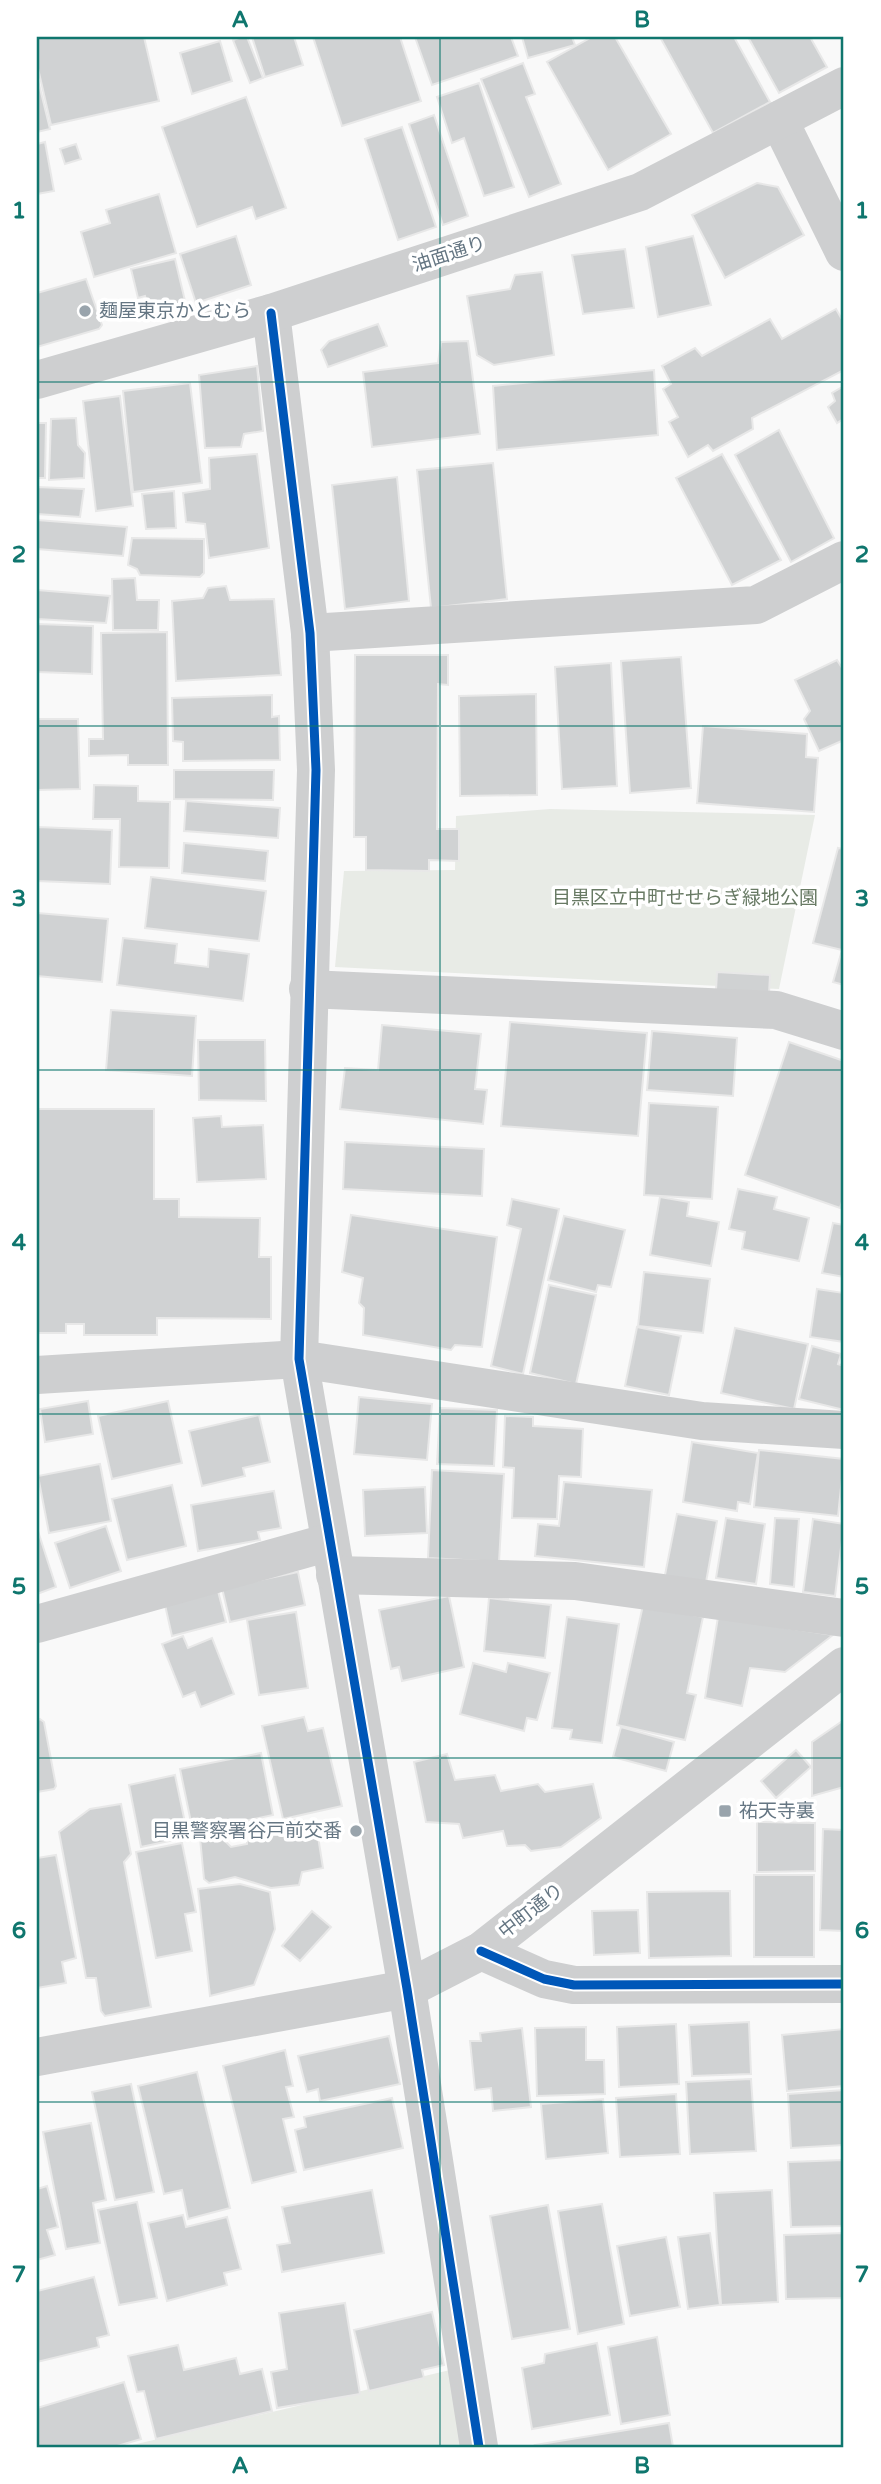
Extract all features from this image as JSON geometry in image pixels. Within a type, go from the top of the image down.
[{"type":"street","name":"油面通り","points":[[37,380],[271,313],[640,192],[844,86]]},
{"type":"street","points":[[779,120],[844,251]]},
{"type":"street","points":[[271,313],[310,632],[316,770],[299,1359],[407,1989],[479,2447]]},
{"type":"street","points":[[310,632],[755,605],[844,560]]},
{"type":"street","points":[[308,989],[776,1010],[844,1031]]},
{"type":"street","points":[[37,1375],[299,1359],[702,1421],[844,1430]]},
{"type":"street","points":[[37,1624],[332,1558],[575,1581],[844,1618]]},
{"type":"street","name":"中町通り","points":[[37,2057],[407,1989],[481,1951],[844,1666]]},
{"type":"street","points":[[481,1951],[544,1979],[574,1985],[844,1984]]},
{"type":"green space","name":"目黒区立中町せせらぎ緑地公園","points":[[550,809],[815,815],[779,989],[335,967],[344,871],[455,870],[456,816]]},
{"type":"green space","points":[[450,2370],[462,2447],[124,2447]]},
{"type":"building","points":[[144,37],[159,101],[51,125],[37,64],[37,38]]},
{"type":"building","points":[[247,37],[263,78],[250,83],[233,40]]},
{"type":"building","points":[[252,37],[294,37],[303,65],[265,77]]},
{"type":"building","points":[[313,37],[400,37],[421,101],[342,126]]},
{"type":"building","points":[[415,37],[511,37],[518,56],[432,85]]},
{"type":"building","points":[[522,37],[572,37],[575,45],[528,58]]},
{"type":"building","points":[[592,37],[615,37],[671,134],[608,170],[547,62]]},
{"type":"building","points":[[660,37],[734,37],[770,102],[713,133]]},
{"type":"building","points":[[748,37],[810,37],[827,67],[779,93]]},
{"type":"building","points":[[220,41],[232,81],[192,94],[180,53]]},
{"type":"building","points":[[523,63],[535,94],[526,97],[561,184],[529,197],[481,79]]},
{"type":"building","points":[[37,76],[50,129],[37,132]]},
{"type":"building","points":[[479,83],[514,187],[484,196],[464,138],[452,143],[437,97]]},
{"type":"building","points":[[246,97],[286,208],[256,219],[252,207],[197,227],[162,127]]},
{"type":"building","points":[[434,115],[468,216],[443,225],[409,124]]},
{"type":"building","points":[[402,127],[436,227],[398,240],[365,139]]},
{"type":"building","points":[[45,142],[54,191],[37,194],[37,144]]},
{"type":"building","points":[[76,144],[81,159],[65,164],[60,149]]},
{"type":"building","points":[[757,183],[778,187],[804,235],[725,278],[692,215]]},
{"type":"building","points":[[159,194],[176,253],[94,277],[81,232],[110,223],[106,210]]},
{"type":"building","points":[[236,236],[251,285],[196,303],[180,254]]},
{"type":"building","points":[[693,236],[711,305],[658,317],[646,247]]},
{"type":"building","points":[[625,249],[634,308],[583,314],[572,255]]},
{"type":"building","points":[[175,259],[186,305],[150,314],[145,296],[138,298],[131,269]]},
{"type":"building","points":[[542,272],[554,355],[494,365],[477,355],[467,296],[510,289],[515,275]]},
{"type":"building","points":[[86,279],[102,325],[99,329],[37,347],[37,293]]},
{"type":"building","points":[[836,309],[844,323],[844,370],[752,418],[753,429],[713,451],[708,445],[688,457],[669,422],[678,417],[663,389],[671,384],[662,366],[695,348],[702,356],[770,319],[782,339]]},
{"type":"building","points":[[378,324],[387,346],[328,367],[321,350],[329,341]]},
{"type":"building","points":[[468,341],[480,434],[372,447],[363,372],[438,363],[441,342]]},
{"type":"building","points":[[257,366],[263,431],[244,434],[241,447],[205,448],[199,375]]},
{"type":"building","points":[[654,370],[658,435],[497,450],[493,386]]},
{"type":"building","points":[[190,383],[202,483],[133,492],[123,391]]},
{"type":"building","points":[[844,386],[844,425],[842,420],[837,423],[828,407],[835,401],[832,393]]},
{"type":"building","points":[[120,396],[133,506],[96,511],[83,401]]},
{"type":"building","points":[[76,418],[78,445],[85,453],[84,478],[49,480],[51,419]]},
{"type":"building","points":[[37,423],[46,423],[45,478],[37,478]]},
{"type":"building","points":[[779,430],[834,538],[791,562],[735,455]]},
{"type":"building","points":[[257,454],[269,548],[209,558],[205,524],[186,522],[183,493],[210,489],[209,458]]},
{"type":"building","points":[[722,454],[781,560],[732,585],[676,478]]},
{"type":"building","points":[[493,463],[507,599],[431,608],[417,470]]},
{"type":"building","points":[[397,477],[409,601],[345,609],[332,485]]},
{"type":"building","points":[[37,487],[84,489],[80,517],[37,514]]},
{"type":"building","points":[[174,491],[176,528],[146,529],[142,494]]},
{"type":"building","points":[[37,520],[127,527],[123,556],[37,549]]},
{"type":"building","points":[[132,538],[204,539],[204,573],[200,577],[140,575],[137,569],[128,565]]},
{"type":"building","points":[[135,578],[137,600],[159,600],[158,630],[113,630],[112,579]]},
{"type":"building","points":[[226,586],[230,600],[274,599],[281,675],[176,681],[172,601],[203,598],[208,588]]},
{"type":"building","points":[[37,590],[110,596],[106,623],[37,619]]},
{"type":"building","points":[[37,624],[93,626],[92,674],[37,672]]},
{"type":"building","points":[[167,632],[168,765],[128,765],[128,755],[89,756],[89,739],[103,739],[101,633]]},
{"type":"building","points":[[355,655],[448,655],[448,685],[438,684],[437,829],[459,829],[459,861],[429,860],[429,871],[366,870],[366,837],[354,837]]},
{"type":"building","points":[[681,657],[691,788],[630,793],[621,661]]},
{"type":"building","points":[[837,660],[844,671],[844,740],[819,751],[804,719],[810,711],[795,680]]},
{"type":"building","points":[[611,663],[617,786],[562,789],[555,667]]},
{"type":"building","points":[[536,694],[537,795],[460,796],[459,696]]},
{"type":"building","points":[[272,695],[272,717],[279,716],[280,760],[183,761],[183,742],[173,741],[172,698]]},
{"type":"building","points":[[37,719],[78,719],[80,789],[37,790]]},
{"type":"building","points":[[703,726],[807,734],[806,757],[818,758],[814,812],[697,803]]},
{"type":"building","points":[[174,770],[274,770],[273,800],[174,799]]},
{"type":"building","points":[[94,785],[138,786],[138,801],[170,802],[169,868],[119,867],[120,819],[93,819]]},
{"type":"building","points":[[186,801],[280,808],[278,838],[184,831]]},
{"type":"building","points":[[37,827],[112,830],[110,884],[37,881]]},
{"type":"building","points":[[184,843],[268,851],[265,881],[182,873]]},
{"type":"building","points":[[838,848],[844,849],[844,985],[833,982],[842,950],[813,943]]},
{"type":"building","points":[[151,877],[266,891],[259,941],[145,928]]},
{"type":"building","points":[[37,913],[108,919],[102,982],[37,976]]},
{"type":"building","points":[[123,938],[177,944],[175,963],[208,967],[209,949],[249,954],[243,1001],[117,985]]},
{"type":"building","points":[[717,972],[770,975],[769,994],[716,990]]},
{"type":"building","points":[[111,1010],[196,1016],[192,1076],[106,1070]]},
{"type":"building","points":[[510,1022],[647,1033],[638,1136],[501,1126]]},
{"type":"building","points":[[382,1025],[481,1034],[475,1089],[487,1090],[483,1124],[340,1109],[345,1068],[378,1070]]},
{"type":"building","points":[[652,1031],[737,1038],[733,1096],[647,1090]]},
{"type":"building","points":[[198,1040],[265,1040],[266,1101],[199,1100]]},
{"type":"building","points":[[789,1042],[844,1061],[844,1195],[840,1208],[745,1175]]},
{"type":"building","points":[[649,1103],[718,1107],[712,1199],[644,1195]]},
{"type":"building","points":[[37,1109],[154,1109],[154,1199],[179,1199],[179,1217],[260,1218],[259,1257],[271,1257],[271,1319],[157,1318],[157,1335],[84,1335],[84,1324],[66,1324],[66,1333],[37,1333]]},
{"type":"building","points":[[221,1116],[222,1127],[263,1125],[266,1179],[197,1182],[193,1118]]},
{"type":"building","points":[[345,1142],[484,1149],[482,1196],[343,1189]]},
{"type":"building","points":[[738,1189],[777,1197],[774,1209],[809,1218],[799,1261],[742,1249],[745,1232],[729,1229]]},
{"type":"building","points":[[660,1197],[689,1202],[687,1216],[719,1222],[711,1266],[650,1255]]},
{"type":"building","points":[[512,1199],[559,1209],[523,1374],[491,1366],[521,1229],[507,1225]]},
{"type":"building","points":[[351,1215],[497,1237],[482,1347],[455,1345],[451,1350],[363,1335],[364,1308],[359,1303],[363,1278],[342,1272]]},
{"type":"building","points":[[564,1216],[625,1230],[611,1287],[598,1285],[596,1292],[548,1280]]},
{"type":"building","points":[[833,1223],[844,1225],[844,1277],[822,1273]]},
{"type":"building","points":[[644,1272],[710,1279],[703,1333],[638,1326]]},
{"type":"building","points":[[549,1285],[596,1295],[576,1384],[530,1373]]},
{"type":"building","points":[[817,1289],[844,1293],[844,1342],[810,1337]]},
{"type":"building","points":[[637,1327],[681,1336],[669,1395],[625,1386]]},
{"type":"building","points":[[735,1328],[808,1344],[794,1409],[721,1393]]},
{"type":"building","points":[[812,1346],[841,1354],[838,1364],[844,1366],[844,1410],[799,1399]]},
{"type":"building","points":[[359,1397],[432,1404],[427,1460],[354,1454]]},
{"type":"building","points":[[88,1401],[93,1434],[45,1442],[40,1409]]},
{"type":"building","points":[[168,1401],[182,1463],[112,1479],[98,1416]]},
{"type":"building","points":[[440,1408],[497,1410],[494,1466],[437,1464]]},
{"type":"building","points":[[259,1415],[270,1462],[243,1468],[245,1476],[202,1486],[189,1431]]},
{"type":"building","points":[[505,1416],[533,1417],[533,1426],[583,1429],[581,1477],[559,1476],[557,1519],[512,1518],[514,1468],[503,1467]]},
{"type":"building","points":[[692,1442],[758,1453],[750,1504],[738,1502],[737,1511],[683,1502]]},
{"type":"building","points":[[759,1450],[844,1459],[838,1516],[754,1507]]},
{"type":"building","points":[[100,1464],[111,1521],[49,1533],[38,1476]]},
{"type":"building","points":[[432,1470],[504,1474],[499,1562],[428,1558]]},
{"type":"building","points":[[564,1482],[652,1490],[644,1567],[535,1556],[538,1524],[559,1526]]},
{"type":"building","points":[[172,1485],[186,1546],[127,1560],[112,1499]]},
{"type":"building","points":[[425,1487],[427,1533],[365,1536],[363,1490]]},
{"type":"building","points":[[274,1491],[281,1528],[258,1532],[260,1540],[198,1551],[191,1505]]},
{"type":"building","points":[[677,1514],[717,1521],[705,1588],[664,1580]]},
{"type":"building","points":[[726,1518],[765,1524],[756,1584],[716,1578]]},
{"type":"building","points":[[775,1518],[799,1519],[794,1587],[770,1584]]},
{"type":"building","points":[[813,1519],[844,1524],[835,1596],[803,1592]]},
{"type":"building","points":[[106,1526],[121,1571],[70,1588],[55,1543]]},
{"type":"building","points":[[37,1528],[56,1587],[37,1594]]},
{"type":"building","points":[[298,1572],[305,1605],[230,1622],[222,1588]]},
{"type":"building","points":[[218,1591],[226,1622],[172,1636],[165,1605]]},
{"type":"building","points":[[449,1596],[464,1667],[402,1681],[399,1667],[391,1669],[379,1610]]},
{"type":"building","points":[[489,1598],[551,1605],[545,1658],[484,1651]]},
{"type":"building","points":[[643,1605],[703,1617],[687,1693],[696,1695],[685,1740],[617,1725]]},
{"type":"building","points":[[296,1612],[308,1688],[259,1695],[247,1620]]},
{"type":"building","points":[[567,1617],[619,1624],[602,1743],[570,1739],[572,1730],[552,1728]]},
{"type":"building","points":[[718,1617],[833,1635],[785,1672],[750,1668],[742,1706],[705,1698]]},
{"type":"building","points":[[183,1636],[188,1648],[212,1638],[234,1694],[201,1707],[195,1692],[183,1697],[162,1644]]},
{"type":"building","points":[[473,1663],[506,1672],[508,1663],[550,1673],[537,1720],[527,1718],[524,1731],[460,1714]]},
{"type":"building","points":[[304,1717],[308,1731],[323,1728],[342,1806],[283,1819],[262,1726]]},
{"type":"building","points":[[40,1719],[44,1722],[56,1786],[54,1789],[37,1792],[37,1721]]},
{"type":"building","points":[[844,1720],[844,1787],[812,1796],[812,1742]]},
{"type":"building","points":[[621,1727],[674,1742],[666,1771],[613,1757]]},
{"type":"building","points":[[796,1750],[811,1767],[776,1798],[761,1781]]},
{"type":"building","points":[[261,1753],[273,1815],[193,1832],[180,1769]]},
{"type":"building","points":[[447,1754],[455,1780],[495,1775],[501,1791],[538,1784],[545,1792],[593,1784],[601,1818],[561,1847],[531,1851],[525,1845],[507,1846],[503,1831],[463,1838],[459,1824],[426,1822],[414,1762]]},
{"type":"building","points":[[175,1775],[188,1837],[141,1847],[129,1785]]},
{"type":"building","points":[[121,1804],[131,1854],[124,1862],[151,2007],[105,2016],[101,2011],[96,1978],[86,1978],[59,1832],[90,1809]]},
{"type":"building","points":[[301,1819],[317,1830],[323,1868],[302,1872],[299,1885],[271,1888],[235,1877],[209,1883],[204,1879],[200,1838],[219,1835],[231,1847],[247,1844],[247,1828]]},
{"type":"building","points":[[757,1822],[815,1823],[815,1871],[757,1872]]},
{"type":"building","points":[[823,1829],[844,1830],[844,1931],[820,1930]]},
{"type":"building","points":[[182,1843],[196,1912],[185,1914],[192,1951],[156,1958],[136,1852]]},
{"type":"building","points":[[56,1855],[76,1958],[62,1962],[66,1983],[37,1988],[37,1858]]},
{"type":"building","points":[[754,1875],[814,1875],[814,1957],[754,1957]]},
{"type":"building","points":[[240,1884],[270,1892],[275,1929],[254,1985],[210,1996],[198,1889]]},
{"type":"building","points":[[730,1891],[731,1956],[649,1958],[647,1892]]},
{"type":"building","points":[[638,1910],[640,1953],[594,1955],[592,1911]]},
{"type":"building","points":[[312,1911],[331,1927],[300,1961],[282,1946]]},
{"type":"building","points":[[749,2022],[751,2074],[692,2076],[689,2025]]},
{"type":"building","points":[[676,2024],[679,2084],[619,2087],[617,2027]]},
{"type":"building","points":[[586,2027],[586,2060],[604,2060],[605,2094],[537,2096],[535,2028]]},
{"type":"building","points":[[522,2028],[531,2107],[493,2111],[491,2088],[475,2090],[470,2041],[481,2041],[480,2033]]},
{"type":"building","points":[[844,2029],[844,2086],[787,2091],[782,2035]]},
{"type":"building","points":[[389,2036],[400,2084],[320,2101],[318,2089],[307,2092],[298,2056]]},
{"type":"building","points":[[285,2050],[293,2086],[286,2087],[294,2117],[283,2119],[296,2172],[252,2183],[223,2066]]},
{"type":"building","points":[[197,2072],[230,2208],[188,2219],[182,2190],[164,2194],[138,2086]]},
{"type":"building","points":[[751,2079],[756,2151],[690,2154],[686,2082]]},
{"type":"building","points":[[131,2084],[154,2192],[115,2200],[92,2092]]},
{"type":"building","points":[[844,2090],[844,2145],[791,2148],[788,2094]]},
{"type":"building","points":[[676,2094],[680,2154],[620,2157],[616,2098]]},
{"type":"building","points":[[392,2098],[403,2148],[304,2170],[295,2130],[306,2127],[304,2117]]},
{"type":"building","points":[[603,2099],[608,2153],[546,2159],[541,2104]]},
{"type":"building","points":[[91,2123],[106,2200],[93,2203],[100,2243],[66,2249],[43,2132]]},
{"type":"building","points":[[844,2160],[844,2226],[791,2227],[788,2162]]},
{"type":"building","points":[[47,2186],[58,2227],[47,2230],[55,2255],[37,2260],[37,2189]]},
{"type":"building","points":[[372,2190],[384,2253],[282,2272],[277,2245],[290,2243],[282,2207]]},
{"type":"building","points":[[772,2190],[778,2302],[721,2305],[714,2193]]},
{"type":"building","points":[[137,2202],[157,2298],[119,2305],[98,2210]]},
{"type":"building","points":[[602,2204],[624,2324],[578,2334],[558,2211]]},
{"type":"building","points":[[548,2205],[570,2329],[512,2339],[490,2216]]},
{"type":"building","points":[[183,2215],[186,2227],[227,2217],[241,2269],[224,2273],[227,2285],[167,2301],[148,2223]]},
{"type":"building","points":[[710,2233],[720,2305],[688,2309],[678,2237]]},
{"type":"building","points":[[844,2233],[844,2298],[786,2299],[784,2235]]},
{"type":"building","points":[[666,2237],[680,2307],[630,2316],[617,2246]]},
{"type":"building","points":[[94,2277],[109,2335],[97,2338],[99,2347],[37,2362],[37,2291]]},
{"type":"building","points":[[345,2303],[360,2394],[277,2408],[271,2372],[287,2369],[279,2313]]},
{"type":"building","points":[[432,2312],[444,2365],[422,2370],[424,2378],[369,2391],[354,2330]]},
{"type":"building","points":[[657,2337],[670,2415],[621,2424],[608,2347]]},
{"type":"building","points":[[597,2343],[610,2415],[532,2429],[522,2368],[544,2363],[545,2354]]},
{"type":"building","points":[[178,2345],[184,2370],[236,2358],[240,2374],[262,2369],[272,2411],[156,2439],[144,2391],[137,2392],[128,2356]]},
{"type":"building","points":[[124,2382],[141,2439],[114,2447],[37,2447],[37,2408]]},
{"type":"building","points":[[669,2423],[673,2447],[535,2445]]},
{"type":"cycle path","points":[[271,313],[310,633],[316,770],[299,1359],[407,1989],[479,2447]]},
{"type":"cycle path","points":[[481,1951],[544,1979],[574,1985],[844,1984]]},
{"type":"place","name":"麺屋東京かとむら","points":[[85,311]]},
{"type":"place","name":"祐天寺裏","points":[[725,1811]]},
{"type":"place","name":"目黒警察署谷戸前交番","points":[[356,1831]]}]
